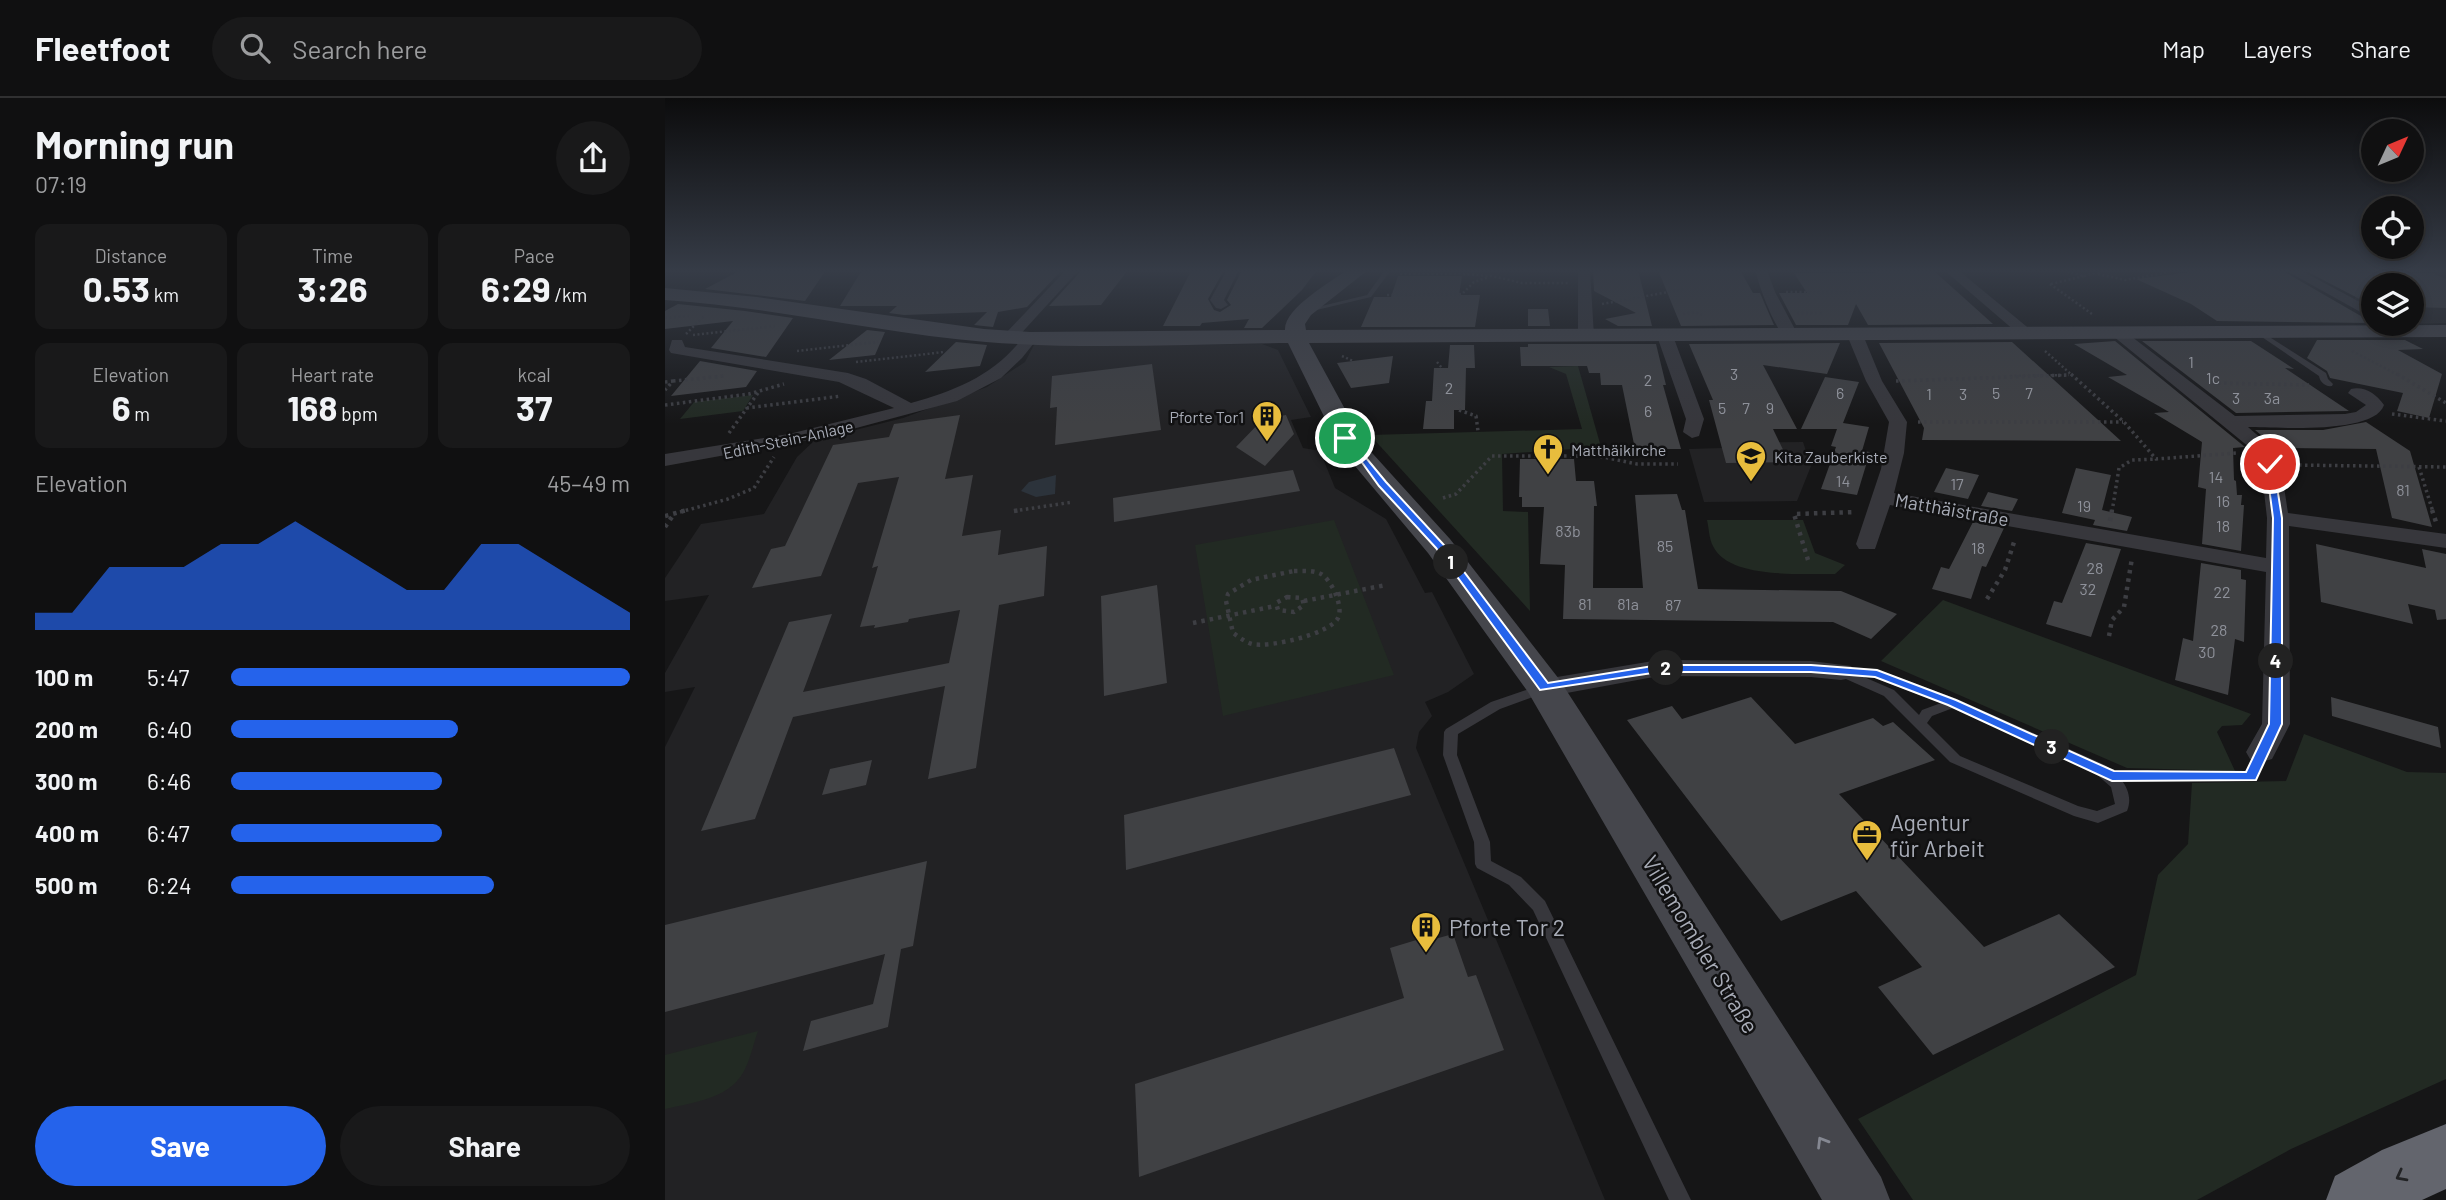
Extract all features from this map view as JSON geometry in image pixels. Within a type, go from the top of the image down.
[{"type":"highway","points":[[2359,1200],[2405,1173],[2446,1156]]},
{"type":"street","points":[[870,321],[940,332],[1020,338],[2361,330]]},
{"type":"street","name":"Edith-Stein-Anlage","points":[[665,460],[788,441],[955,395],[988,381],[1011,363],[1020,338],[1033,321]]},
{"type":"street","points":[[1296,338],[1297,321]]},
{"type":"street","points":[[1585,321],[1586,336]]},
{"type":"street","points":[[1783,321],[1790,335]]},
{"type":"street","points":[[2012,321],[2027,334]]},
{"type":"street","points":[[2424,330],[2446,331]]},
{"type":"street","points":[[2118,333],[2231,421],[2268,457],[2278,518],[2276,724],[2260,752]]},
{"type":"street","points":[[1855,335],[1874,381],[1898,422]]},
{"type":"street","points":[[1665,336],[1695,419],[1692,432]]},
{"type":"street","name":"Villemombler Straße","points":[[1296,338],[1352,447],[1439,546],[1545,688],[1858,1200]]},
{"type":"street","points":[[677,343],[677,349],[842,377],[909,409]]},
{"type":"street","points":[[2231,421],[2335,420],[2359,417],[2373,411],[2375,401],[2357,393]]},
{"type":"street","name":"Matthäistraße","points":[[1867,544],[1880,504],[1898,422]]},
{"type":"street","name":"Matthäistraße","points":[[1880,504],[2021,521],[2277,567]]},
{"type":"street","points":[[2278,518],[2444,541]]},
{"type":"street","points":[[1545,688],[1659,668],[1811,669],[1841,672]]},
{"type":"lane","points":[[2258,332],[2323,375],[2329,384]]},
{"type":"lane","points":[[1841,672],[1877,674],[1952,702],[2112,776],[2123,792],[2122,807],[2098,817],[2074,811],[1955,759],[1889,693],[1841,672]]},
{"type":"lane","points":[[1545,688],[1471,717],[1451,732],[1450,755],[1482,842],[1483,864],[1515,881],[1539,906],[1680,1200]]},
{"type":"lane","points":[[1919,725],[1927,713],[1952,702]]},
{"type":"path","points":[[698,321],[685,335],[741,330]]},
{"type":"path","points":[[2102,321],[2118,333]]},
{"type":"path","points":[[2321,332],[2446,403]]},
{"type":"path","points":[[2027,334],[2124,422],[2156,459]]},
{"type":"path","points":[[819,349],[880,342]]},
{"type":"path","points":[[1338,361],[1348,358],[1353,361]]},
{"type":"path","points":[[1440,364],[1448,364]]},
{"type":"path","points":[[1874,381],[2070,375]]},
{"type":"path","points":[[665,382],[673,381],[665,390]]},
{"type":"path","points":[[2182,383],[2329,384]]},
{"type":"path","points":[[758,393],[747,408],[876,391]]},
{"type":"path","points":[[1459,410],[1476,416],[1478,431]]},
{"type":"path","points":[[2373,411],[2446,421]]},
{"type":"path","points":[[1898,422],[2124,422]]},
{"type":"path","points":[[665,516],[727,499],[754,488],[775,454],[788,441]]},
{"type":"path","points":[[1443,498],[1456,494],[1492,456],[1598,456],[1637,464],[1678,464]]},
{"type":"path","points":[[2107,535],[2119,468],[2131,460],[2268,457],[2446,467]]},
{"type":"path","points":[[2419,467],[2444,541]]},
{"type":"path","points":[[1014,511],[1073,502]]},
{"type":"path","points":[[1808,560],[1794,514],[1880,504]]},
{"type":"path","points":[[665,527],[674,514]]},
{"type":"path","name":"Matthäistraße","points":[[1987,599],[2005,570],[2021,521]]},
{"type":"path","points":[[2109,636],[2112,620],[2124,607],[2134,540]]},
{"type":"path","points":[[1294,571],[1318,572],[1330,581],[1335,595],[1340,611],[1339,617],[1331,626],[1317,633],[1263,644],[1251,644],[1233,633],[1226,601],[1228,594],[1251,580],[1294,571]]},
{"type":"path","points":[[1276,607],[1279,600],[1287,597],[1298,597],[1304,601],[1386,585]]},
{"type":"path","points":[[1193,622],[1276,607],[1281,611],[1293,612],[1302,608],[1304,601]]},
{"type":"path","points":[[2112,776],[2251,776],[2260,752]]},
{"type":"shaded area","points":[[2424,321],[2446,321],[2424,324]]},
{"type":"shaded area","points":[[1262,344],[1278,350],[1311,417],[1291,420],[1303,448],[1320,451],[1335,488],[1386,519],[1425,593],[1432,592],[1474,674],[1448,692],[1425,702],[1432,716],[1419,732],[1416,748],[1605,1200],[665,1200],[665,747],[695,687],[665,692],[665,673],[709,595],[665,601],[665,578],[701,524],[764,514],[797,457],[815,440],[903,418],[987,387],[1025,362],[1034,345]]},
{"type":"shaded area","points":[[1578,366],[1601,447],[1502,454],[1503,511],[1528,512],[1530,611],[1370,435],[1582,429],[1566,374],[1549,367]]},
{"type":"shaded area","points":[[753,395],[743,411],[680,419],[694,402]]},
{"type":"shaded area","name":"Kita Zauberkiste","points":[[1803,442],[1811,466],[1797,501],[1704,502],[1689,449],[1722,448],[1721,443]]},
{"type":"shaded area","points":[[1056,475],[1055,494],[1036,497],[1021,491],[1029,482]]},
{"type":"shaded area","points":[[1334,520],[1394,675],[1223,716],[1195,545]]},
{"type":"shaded area","points":[[1707,520],[1803,520],[1815,553],[1845,565],[1835,574],[1805,574],[1750,570],[1734,565],[1722,557],[1713,546]]},
{"type":"shaded area","points":[[1943,600],[2251,714],[2242,725],[2222,726],[2217,732],[2235,771],[2127,768],[1881,661]]},
{"type":"shaded area","points":[[2304,734],[2407,772],[2446,773],[2446,1079],[2291,1149],[2197,1200],[1913,1200],[1858,1119],[2136,975],[2158,875],[2188,844],[2192,783],[2286,781]]},
{"type":"shaded area","points":[[758,1031],[743,1073],[728,1089],[697,1102],[665,1109],[665,1055]]},
{"type":"building","points":[[665,321],[729,321],[665,329]]},
{"type":"building","points":[[733,321],[791,321],[766,357],[711,348]]},
{"type":"building","points":[[978,321],[995,321],[993,327],[974,325]]},
{"type":"building","points":[[1165,321],[1220,321],[1202,323],[1200,326],[1163,326]]},
{"type":"building","points":[[1248,321],[1269,321],[1262,328],[1244,328]]},
{"type":"building","points":[[1363,321],[1476,321],[1475,327],[1361,327]]},
{"type":"building","points":[[1528,321],[1549,321],[1550,326],[1528,326]]},
{"type":"building","points":[[1610,321],[1651,321],[1652,326],[1618,326]]},
{"type":"building","points":[[1679,321],[1772,321],[1774,325],[1681,326]]},
{"type":"building","points":[[1794,321],[1849,321],[1848,325],[1796,325]]},
{"type":"building","points":[[1866,321],[1990,321],[1993,324],[1868,325]]},
{"type":"building","points":[[2250,321],[2361,321],[2361,323]]},
{"type":"building","points":[[867,330],[885,332],[875,355],[829,360]]},
{"type":"building","points":[[2317,340],[2405,340],[2423,349],[2398,350],[2442,374],[2429,418],[2397,411],[2403,393],[2330,378],[2327,371],[2307,358]]},
{"type":"building","points":[[2115,341],[2245,447],[2233,448],[2234,480],[2237,495],[2242,495],[2241,505],[2244,505],[2241,551],[2202,544],[2206,489],[2198,487],[2202,442],[2154,413],[2169,412],[2108,377],[2127,375],[2074,344]]},
{"type":"building","points":[[2142,341],[2251,341],[2294,369],[2285,368],[2349,411],[2236,413]]},
{"type":"building","points":[[956,342],[987,345],[980,366],[925,372]]},
{"type":"building","points":[[2012,342],[2121,441],[1922,440],[1924,428],[1879,343]]},
{"type":"building","points":[[1840,343],[1827,374],[1763,365],[1797,429],[1773,429],[1789,462],[1726,463],[1709,400],[1713,400],[1689,344]]},
{"type":"building","points":[[1528,344],[1656,344],[1666,385],[1663,385],[1681,449],[1635,449],[1622,385],[1601,385],[1600,373],[1589,373],[1587,366],[1521,366],[1520,347],[1528,347]]},
{"type":"building","points":[[1450,345],[1474,345],[1475,368],[1466,368],[1465,410],[1454,410],[1454,429],[1423,429],[1426,401],[1432,401],[1434,368],[1448,368]]},
{"type":"building","points":[[1393,356],[1389,383],[1351,388],[1337,363]]},
{"type":"building","points":[[700,361],[757,371],[746,387],[671,396]]},
{"type":"building","points":[[1152,364],[1161,430],[1055,445],[1057,407],[1050,408],[1052,376]]},
{"type":"building","points":[[1825,377],[1859,382],[1843,423],[1869,427],[1862,451],[1870,452],[1857,495],[1821,489],[1836,447],[1831,446],[1837,429],[1801,429]]},
{"type":"building","points":[[960,415],[945,479],[973,475],[962,536],[1001,530],[998,555],[1047,546],[1044,596],[999,605],[976,768],[928,779],[945,686],[793,717],[755,819],[701,831],[789,622],[832,614],[803,692],[949,663],[960,610],[874,628],[875,625],[860,627],[878,566],[872,568],[899,477],[858,483],[821,576],[752,588],[771,549],[785,546],[833,445],[889,437],[894,424]]},
{"type":"building","points":[[1286,415],[1294,434],[1265,466],[1236,447],[1263,419]]},
{"type":"building","points":[[2366,422],[2410,451],[2432,527],[2392,518],[2376,449],[2286,448],[2280,443],[2272,444],[2255,430],[2323,430]]},
{"type":"building","points":[[1520,459],[1574,459],[1576,481],[1594,481],[1597,506],[1594,506],[1593,588],[1643,588],[1635,495],[1677,494],[1682,510],[1685,510],[1698,589],[1841,591],[1897,614],[1871,639],[1833,622],[1563,619],[1565,565],[1540,564],[1544,507],[1522,507],[1522,497],[1519,497]]},
{"type":"building","points":[[1946,468],[1979,475],[1968,499],[1934,492]]},
{"type":"building","points":[[2076,468],[2111,475],[2102,510],[2132,517],[2127,531],[2093,525],[2095,520],[2062,513]]},
{"type":"building","points":[[1293,470],[1300,491],[1114,522],[1113,498]]},
{"type":"building","points":[[1988,492],[2018,499],[2012,511],[1981,506]]},
{"type":"building","points":[[1973,522],[2004,528],[1986,567],[1982,566],[1971,599],[1932,589],[1941,567],[1949,569]]},
{"type":"building","points":[[2086,543],[2121,549],[2091,637],[2046,624],[2054,601],[2062,603]]},
{"type":"building","points":[[2316,544],[2426,568],[2422,549],[2446,554],[2446,619],[2437,620],[2435,610],[2408,604],[2413,624],[2321,602]]},
{"type":"building","points":[[2201,563],[2241,570],[2241,579],[2246,580],[2244,642],[2235,639],[2228,695],[2175,680],[2183,638],[2193,641]]},
{"type":"building","points":[[1157,585],[1167,683],[1104,696],[1101,596]]},
{"type":"building","name":"Agentur für Arbeit","points":[[1751,697],[1795,744],[1873,718],[1883,726],[1893,722],[1935,760],[1839,794],[1984,947],[2059,914],[2115,967],[1933,1055],[1878,987],[1922,967],[1856,891],[1781,921],[1627,720],[1672,706],[1682,719]]},
{"type":"building","points":[[2331,697],[2438,727],[2441,748],[2332,716]]},
{"type":"building","points":[[1394,748],[1411,795],[1126,870],[1124,815]]},
{"type":"building","points":[[872,760],[866,785],[822,795],[830,769]]},
{"type":"building","points":[[927,861],[913,946],[901,949],[888,1027],[803,1051],[811,1021],[873,1004],[885,954],[665,1012],[665,925]]},
{"type":"building","points":[[1453,934],[1468,977],[1476,975],[1504,1050],[1139,1177],[1135,1084],[1404,998],[1390,948],[1423,938],[1424,942]]},
{"type":"place","name":"Pforte Tor1","points":[[1267,443]]},
{"type":"place","name":"Matthäikirche","points":[[1548,476]]},
{"type":"place","name":"Kita Zauberkiste","points":[[1751,483]]},
{"type":"place","name":"Agentur für Arbeit","points":[[1867,862]]},
{"type":"place","name":"Pforte Tor 2","points":[[1426,954]]},
{"type":"route","points":[[1345,438],[1439,546],[1545,688],[1659,668],[1811,669],[1877,674],[1952,702],[2112,776],[2251,776],[2260,752],[2276,724],[2278,518],[2270,464]]}]
